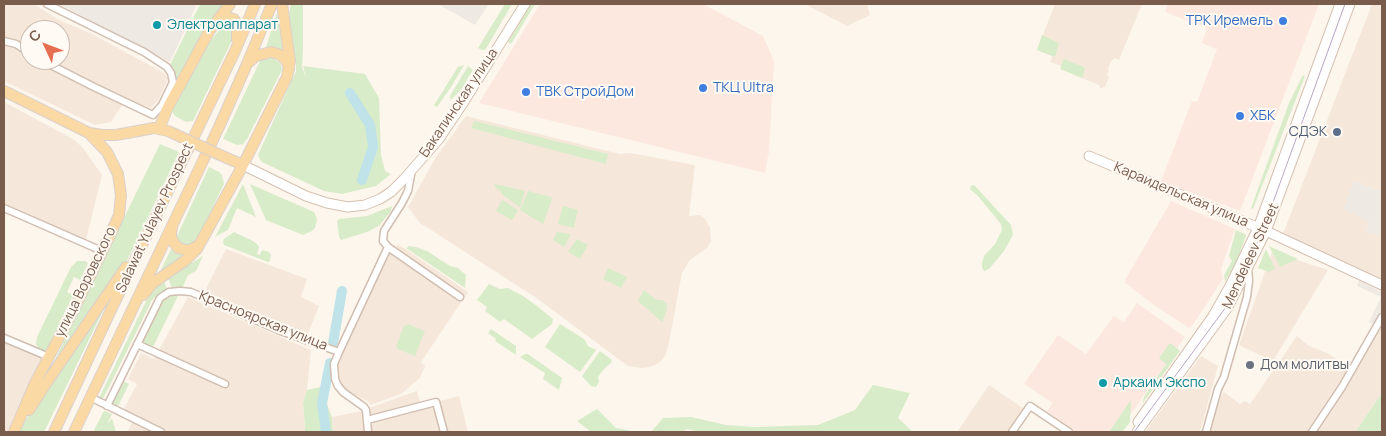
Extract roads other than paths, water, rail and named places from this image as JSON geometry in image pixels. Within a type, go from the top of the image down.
[{"type":"main road","points":[[156,129],[210,30],[230,4]]},
{"type":"main road","name":"Salawat Yulayev Prospect","points":[[54,432],[235,52],[255,4]]},
{"type":"main road","name":"Salawat Yulayev Prospect","points":[[74,432],[214,136],[272,4]]},
{"type":"main road","points":[[130,312],[153,284],[190,257],[201,242],[243,165],[289,73],[290,61],[282,4]]},
{"type":"main road","name":"Бакалинская улица","points":[[243,165],[306,196],[327,203],[348,207],[365,205],[380,199],[391,192],[439,139],[525,4]]},
{"type":"main road","name":"Mendeleev Street","points":[[1262,230],[1340,4]]},
{"type":"main road","name":"Mendeleev Street","points":[[1137,432],[1228,307],[1245,264],[1262,230],[1350,4]]},
{"type":"main road","points":[[210,30],[224,18],[234,19],[238,28],[235,52]]},
{"type":"main road","points":[[247,64],[256,56],[274,53],[285,60],[289,73]]},
{"type":"main road","points":[[4,91],[89,133],[116,135],[156,129],[168,131],[243,165]]},
{"type":"main road","name":"улица Воровского","points":[[14,432],[35,383],[116,224],[121,194],[118,174],[107,152],[89,133]]},
{"type":"main road","name":"Караидельская улица","points":[[1089,156],[1262,230],[1382,285]]},
{"type":"main road","points":[[172,224],[172,240],[178,248],[190,250],[197,247],[201,242]]},
{"type":"main road","points":[[14,432],[148,232]]},
{"type":"main road","name":"Mendeleev Street","points":[[1131,432],[1213,316],[1245,264]]},
{"type":"street","points":[[47,4],[144,52],[167,67],[171,73],[172,82],[162,105],[153,115]]},
{"type":"street","points":[[4,41],[20,47]]},
{"type":"street","points":[[61,70],[153,115]]},
{"type":"street","points":[[153,115],[156,129]]},
{"type":"street","points":[[412,170],[405,197],[384,231],[383,241],[388,247],[460,297]]},
{"type":"street","points":[[4,208],[102,251]]},
{"type":"street","points":[[339,352],[388,247]]},
{"type":"street","points":[[1206,432],[1218,389],[1224,377],[1246,297],[1249,281],[1245,264]]},
{"type":"street","name":"Красноярская улица","points":[[137,344],[160,298],[169,292],[191,292],[278,330],[339,352],[334,364],[335,379],[343,392],[364,407],[367,420]]},
{"type":"street","points":[[1312,432],[1342,386],[1382,317]]},
{"type":"street","points":[[4,338],[49,357]]},
{"type":"street","points":[[107,406],[137,344],[225,384]]},
{"type":"street","points":[[90,397],[161,432]]},
{"type":"street","points":[[368,432],[367,420],[436,402],[444,432]]},
{"type":"street","points":[[1012,432],[1030,406],[1069,432]]},
{"type":"waterway","points":[[350,93],[370,125],[373,147],[362,180]]},
{"type":"waterway","points":[[333,343],[342,291]]},
{"type":"waterway","points":[[326,432],[322,403],[330,363]]},
{"type":"tram line","points":[[1134,432],[1226,307],[1263,230],[1345,4]]},
{"type":"place","name":"ТРК Иремель","points":[[1283,21]]},
{"type":"place","name":"Электроаппарат","points":[[157,25]]},
{"type":"place","name":"ТКЦ Ultra","points":[[703,88]]},
{"type":"place","name":"ТВК СтройДом","points":[[526,92]]},
{"type":"place","name":"ХБК","points":[[1240,116]]},
{"type":"place","name":"СДЭК","points":[[1337,132]]},
{"type":"place","name":"Дом молитвы","points":[[1250,365]]},
{"type":"place","name":"Аркаим Экспо","points":[[1103,383]]}]
